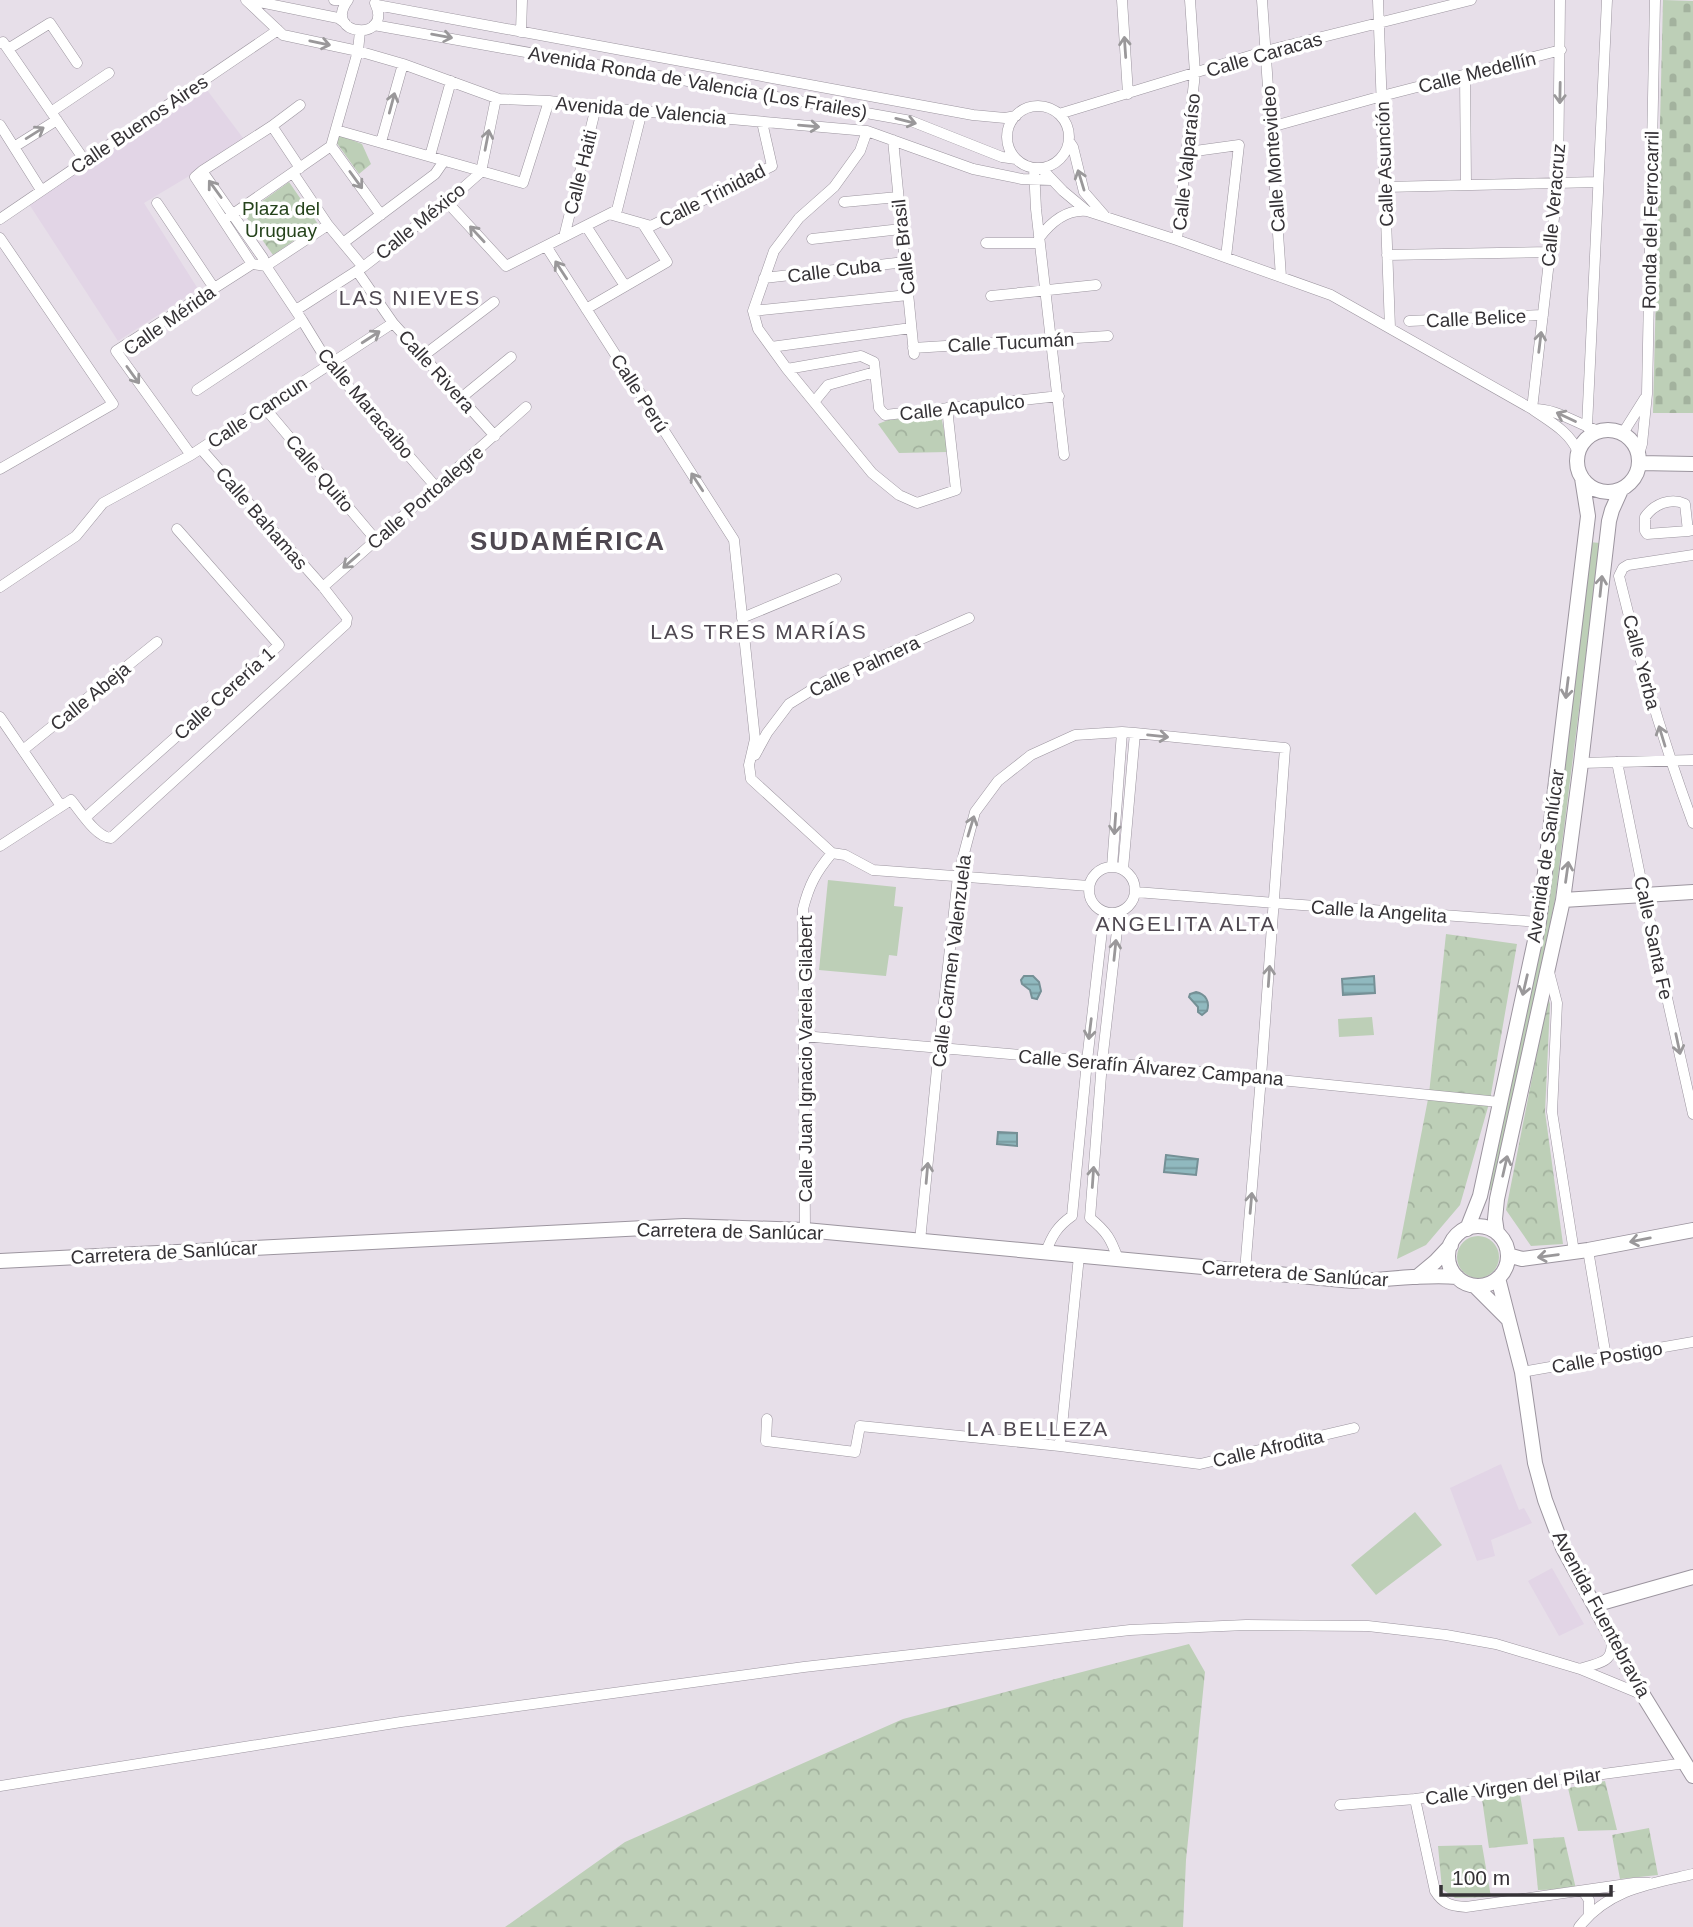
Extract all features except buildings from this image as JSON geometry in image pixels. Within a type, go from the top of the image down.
[{"type":"main road","points":[[1593,429],[1623,433],[1635,445],[1640,458],[1633,481],[1614,492],[1599,491],[1589,486],[1582,478],[1577,465],[1578,452],[1583,442],[1593,429]]},
{"type":"main road","points":[[1640,458],[1693,464]]},
{"type":"main road","name":"Avenida de Sanlúcar","points":[[1467,1229],[1480,1196],[1539,922],[1588,516],[1582,478]]},
{"type":"main road","name":"Avenida de Sanlúcar","points":[[1497,1233],[1495,1211],[1563,900],[1609,521],[1621,489]]},
{"type":"main road","points":[[1563,900],[1693,892]]},
{"type":"main road","name":"Carretera de Sanlúcar","points":[[0,1261],[684,1226],[805,1230],[1353,1280],[1457,1277]]},
{"type":"main road","points":[[1489,1228],[1497,1233],[1506,1245],[1508,1255],[1505,1269],[1489,1284],[1466,1284],[1457,1277],[1449,1262],[1451,1245],[1458,1234],[1467,1229],[1489,1228]]},
{"type":"main road","points":[[1508,1255],[1522,1259],[1693,1230]]},
{"type":"main road","name":"Carretera de Sanlúcar","points":[[1417,1277],[1451,1245]]},
{"type":"main road","name":"Avenida Fuentebravía","points":[[1498,1278],[1522,1373],[1533,1450],[1545,1500],[1563,1548],[1643,1695],[1693,1776]]},
{"type":"main road","points":[[1475,1286],[1509,1320]]},
{"type":"main road","points":[[1594,1605],[1693,1577]]},
{"type":"street","points":[[248,0],[338,18],[354,30],[360,31],[374,25],[378,15],[375,3]]},
{"type":"street","name":"Avenida de Valencia","points":[[248,0],[283,35],[403,64],[496,98],[867,131],[973,170],[1022,179],[1051,180]]},
{"type":"street","points":[[334,0],[346,0],[343,8],[345,23]]},
{"type":"street","points":[[521,32],[522,0]]},
{"type":"street","points":[[1122,0],[1128,93]]},
{"type":"street","name":"Calle Valparaíso","points":[[1177,240],[1195,73],[1190,0]]},
{"type":"street","name":"Calle Montevideo","points":[[1262,0],[1281,277]]},
{"type":"street","name":"Calle Asunción","points":[[1378,0],[1390,328]]},
{"type":"street","name":"Calle Caracas","points":[[1059,114],[1266,51],[1471,0]]},
{"type":"street","name":"Calle Veracruz","points":[[1532,409],[1558,183],[1560,0]]},
{"type":"street","points":[[1593,429],[1598,182],[1607,0]]},
{"type":"street","name":"Ronda del Ferrocarril","points":[[1640,458],[1647,394],[1654,0]]},
{"type":"street","name":"Avenida Ronda de Valencia (Los Frailes)","points":[[375,3],[974,115],[995,118],[1016,116],[1030,107],[1041,106],[1051,108],[1059,114]]},
{"type":"street","points":[[77,63],[50,23],[4,45],[85,161]]},
{"type":"street","name":"Avenida Ronda de Valencia (Los Frailes)","points":[[374,25],[911,121],[1037,168],[1087,211],[1331,295],[1532,409],[1573,440],[1578,452]]},
{"type":"street","name":"Calle Buenos Aires","points":[[0,219],[278,30]]},
{"type":"street","points":[[229,217],[331,146],[358,51],[360,31]]},
{"type":"street","name":"Calle Medellín","points":[[1271,127],[1561,50]]},
{"type":"street","points":[[381,142],[403,64]]},
{"type":"street","points":[[14,147],[109,73]]},
{"type":"street","points":[[1465,75],[1466,185]]},
{"type":"street","points":[[430,156],[451,81]]},
{"type":"street","name":"Calle México","points":[[296,310],[360,269],[447,202],[481,172],[496,98]]},
{"type":"street","points":[[336,130],[523,183],[549,102]]},
{"type":"street","points":[[272,126],[328,225],[266,266],[252,264],[229,217],[195,177],[299,106]]},
{"type":"street","name":"Calle Haiti","points":[[564,237],[596,107]]},
{"type":"street","points":[[447,202],[506,266],[617,210],[642,111]]},
{"type":"street","points":[[1059,114],[1069,131],[1066,150],[1053,164],[1037,168],[1035,179],[1039,240],[1064,455]]},
{"type":"street","points":[[1016,116],[1008,129],[1007,140],[1016,159]]},
{"type":"street","name":"Calle Trinidad","points":[[609,214],[651,226],[772,166],[762,122]]},
{"type":"street","points":[[0,125],[41,190]]},
{"type":"street","points":[[867,131],[860,151],[834,187],[799,218],[774,251],[753,312],[758,329],[787,369],[872,473],[899,495],[917,503],[956,490],[947,408]]},
{"type":"street","name":"Calle Brasil","points":[[892,140],[913,351]]},
{"type":"street","points":[[1069,141],[1073,147],[1084,192],[1104,215]]},
{"type":"street","points":[[1188,152],[1239,145],[1226,257]]},
{"type":"street","points":[[331,146],[380,215]]},
{"type":"street","points":[[343,243],[435,174],[444,161]]},
{"type":"street","points":[[1385,187],[1598,182]]},
{"type":"street","points":[[844,202],[898,197]]},
{"type":"street","points":[[157,203],[214,288]]},
{"type":"street","points":[[1039,240],[1047,227],[1060,217],[1078,210],[1087,211]]},
{"type":"street","name":"Calle Maracaibo","points":[[229,217],[263,258],[329,364],[436,487]]},
{"type":"street","points":[[586,309],[667,262],[643,224]]},
{"type":"street","name":"Calle Rivera","points":[[328,225],[343,243],[393,323],[495,436]]},
{"type":"street","points":[[586,226],[625,286]]},
{"type":"street","points":[[812,239],[901,229]]},
{"type":"street","points":[[0,238],[113,404],[0,469]]},
{"type":"street","points":[[986,243],[1039,240]]},
{"type":"street","name":"Calle Perú","points":[[546,246],[734,540],[742,618]]},
{"type":"street","points":[[1387,255],[1550,252]]},
{"type":"street","name":"Calle Cuba","points":[[764,278],[905,262]]},
{"type":"street","name":"Calle Mérida","points":[[191,455],[116,351],[252,264]]},
{"type":"street","points":[[991,296],[1096,285]]},
{"type":"street","points":[[753,312],[908,295]]},
{"type":"street","points":[[423,356],[494,302]]},
{"type":"street","name":"Calle Belice","points":[[1409,321],[1543,315]]},
{"type":"street","points":[[197,390],[302,320]]},
{"type":"street","name":"Calle Cancun","points":[[0,587],[76,536],[103,503],[201,449],[393,323]]},
{"type":"street","points":[[771,347],[911,328]]},
{"type":"street","name":"Calle Tucumán","points":[[913,351],[1108,335]]},
{"type":"street","points":[[787,369],[861,356],[874,362],[875,372],[828,385],[814,402]]},
{"type":"street","points":[[461,398],[511,357]]},
{"type":"street","name":"Calle Acapulco","points":[[875,372],[879,408],[885,415],[1059,396]]},
{"type":"street","points":[[1623,433],[1647,394]]},
{"type":"street","name":"Calle Quito","points":[[264,407],[376,540]]},
{"type":"street","name":"Calle Portoalegre","points":[[323,587],[526,407]]},
{"type":"street","name":"Avenida Ronda de Valencia (Los Frailes)","points":[[1532,409],[1557,412],[1593,429]]},
{"type":"street","name":"Calle Bahamas","points":[[86,817],[98,833],[111,838],[346,624],[347,618],[323,587],[201,449]]},
{"type":"street","points":[[1675,500],[1682,502],[1685,504],[1690,531],[1647,534],[1645,517],[1655,506],[1675,500]]},
{"type":"street","name":"Calle Cerería 1","points":[[86,817],[279,645],[177,529]]},
{"type":"street","name":"Calle Yerba","points":[[1693,555],[1628,565],[1619,576],[1670,762],[1693,823]]},
{"type":"street","points":[[836,579],[742,618],[755,740],[749,765],[751,779],[832,853],[845,855],[873,870],[1088,886]]},
{"type":"street","name":"Calle Palmera","points":[[749,765],[767,733],[789,704],[826,681],[969,618]]},
{"type":"street","name":"Calle Abeja","points":[[23,750],[157,642]]},
{"type":"street","points":[[0,717],[61,806]]},
{"type":"street","points":[[1112,867],[1122,732]]},
{"type":"street","name":"Calle Carmen Valenzuela","points":[[920,1241],[958,876],[975,812],[998,782],[1031,755],[1075,735],[1122,732],[1285,748],[1274,903]]},
{"type":"street","points":[[1123,869],[1135,733]]},
{"type":"street","points":[[1581,764],[1693,760]]},
{"type":"street","name":"Calle Santa Fe","points":[[1617,762],[1693,1114]]},
{"type":"street","points":[[0,846],[71,800],[86,817]]},
{"type":"street","name":"Calle Juan Ignacio Varela Gilabert","points":[[805,1230],[803,909],[812,880],[832,853]]},
{"type":"street","points":[[1112,867],[1123,869],[1135,883],[1133,901],[1119,913],[1104,913],[1096,908],[1089,897],[1088,886],[1098,871],[1112,867]]},
{"type":"street","name":"Calle la Angelita","points":[[1136,892],[1539,922]]},
{"type":"street","points":[[1245,1271],[1274,903]]},
{"type":"street","points":[[1072,1216],[1104,913]]},
{"type":"street","points":[[1090,1218],[1102,1062],[1119,913]]},
{"type":"street","points":[[1548,970],[1557,1003],[1552,1112],[1606,1357]]},
{"type":"street","name":"Calle Serafín Álvarez Campana","points":[[803,1036],[1261,1077],[1499,1102]]},
{"type":"street","points":[[1046,1252],[1059,1225],[1072,1216],[1090,1218],[1105,1231],[1112,1241],[1118,1259]]},
{"type":"street","points":[[1060,1446],[1079,1256]]},
{"type":"street","name":"Calle Postigo","points":[[1522,1373],[1693,1342]]},
{"type":"street","name":"Calle Afrodita","points":[[766,1419],[766,1441],[855,1452],[860,1426],[1060,1446],[1200,1464],[1354,1428]]},
{"type":"street","points":[[0,1786],[454,1715],[804,1667],[1129,1630],[1246,1625],[1368,1626],[1446,1635],[1496,1644],[1580,1669],[1643,1695]]},
{"type":"street","points":[[1580,1669],[1607,1660],[1611,1654],[1611,1637]]},
{"type":"street","points":[[1602,1663],[1607,1680]]},
{"type":"street","name":"Calle Virgen del Pilar","points":[[1340,1805],[1415,1799],[1686,1763]]},
{"type":"street","points":[[1415,1799],[1435,1891],[1447,1904],[1466,1907],[1649,1883],[1690,1875]]},
{"type":"street","points":[[1579,1927],[1589,1915],[1612,1899],[1649,1883]]},
{"type":"street","points":[[1583,1891],[1590,1900],[1589,1915]]},
{"type":"shaded area","points":[[201,82],[246,142],[144,203],[198,289],[118,341],[27,201]]},
{"type":"shaded area","points":[[1501,1464],[1519,1510],[1524,1508],[1532,1523],[1491,1540],[1495,1556],[1477,1561],[1450,1488]]},
{"type":"shaded area","points":[[1552,1568],[1584,1624],[1559,1636],[1528,1581]]},
{"type":"green space","points":[[1663,0],[1693,1],[1693,413],[1653,413]]},
{"type":"green space","points":[[339,135],[362,144],[371,164],[359,174],[336,142]]},
{"type":"green space","name":"Plaza del Uruguay","points":[[289,182],[318,224],[273,255],[244,214]]},
{"type":"green space","points":[[941,415],[948,452],[899,453],[878,424],[888,420]]},
{"type":"green space","points":[[1589,542],[1600,543],[1555,900],[1494,1191],[1485,1189],[1540,938]]},
{"type":"green space","points":[[828,880],[896,887],[894,906],[903,907],[897,956],[889,955],[886,976],[819,970]]},
{"type":"green space","points":[[1446,934],[1517,944],[1490,1100],[1460,1205],[1426,1245],[1397,1259],[1429,1094]]},
{"type":"green space","points":[[1548,997],[1550,1004],[1545,1112],[1563,1244],[1531,1246],[1506,1210]]},
{"type":"green space","points":[[1372,1017],[1374,1035],[1339,1037],[1338,1019]]},
{"type":"green space","points":[[1478,1236],[1493,1242],[1499,1257],[1493,1272],[1478,1278],[1463,1272],[1457,1257],[1463,1242]]},
{"type":"green space","points":[[1415,1512],[1442,1545],[1376,1595],[1351,1565]]},
{"type":"green space","points":[[1189,1644],[1205,1672],[1186,1860],[1183,1927],[505,1927],[625,1842],[903,1719]]},
{"type":"green space","points":[[1605,1781],[1617,1830],[1578,1831],[1568,1788]]},
{"type":"green space","points":[[1520,1794],[1528,1844],[1489,1848],[1482,1799]]},
{"type":"green space","points":[[1649,1828],[1658,1875],[1620,1879],[1612,1835]]},
{"type":"green space","points":[[1564,1837],[1576,1889],[1538,1890],[1533,1839]]},
{"type":"green space","points":[[1482,1845],[1491,1897],[1455,1898],[1442,1889],[1438,1846]]},
{"type":"water","points":[[1024,976],[1033,976],[1039,982],[1041,991],[1037,999],[1032,998],[1030,990],[1022,984]]},
{"type":"water","points":[[1374,976],[1375,993],[1343,995],[1342,979]]},
{"type":"water","points":[[1196,992],[1205,997],[1207,1002],[1207,1011],[1202,1015],[1189,997]]},
{"type":"water","points":[[998,1132],[1017,1133],[1017,1146],[997,1144]]},
{"type":"water","points":[[1166,1155],[1198,1159],[1196,1175],[1164,1172]]},
{"type":"district","name":"LAS NIEVES","points":[[410,298]]},
{"type":"district","name":"SUDAMÉRICA","points":[[568,541]]},
{"type":"district","name":"LAS TRES MARÍAS","points":[[759,632]]},
{"type":"district","name":"ANGELITA ALTA","points":[[1186,924]]},
{"type":"district","name":"LA BELLEZA","points":[[1038,1429]]}]
